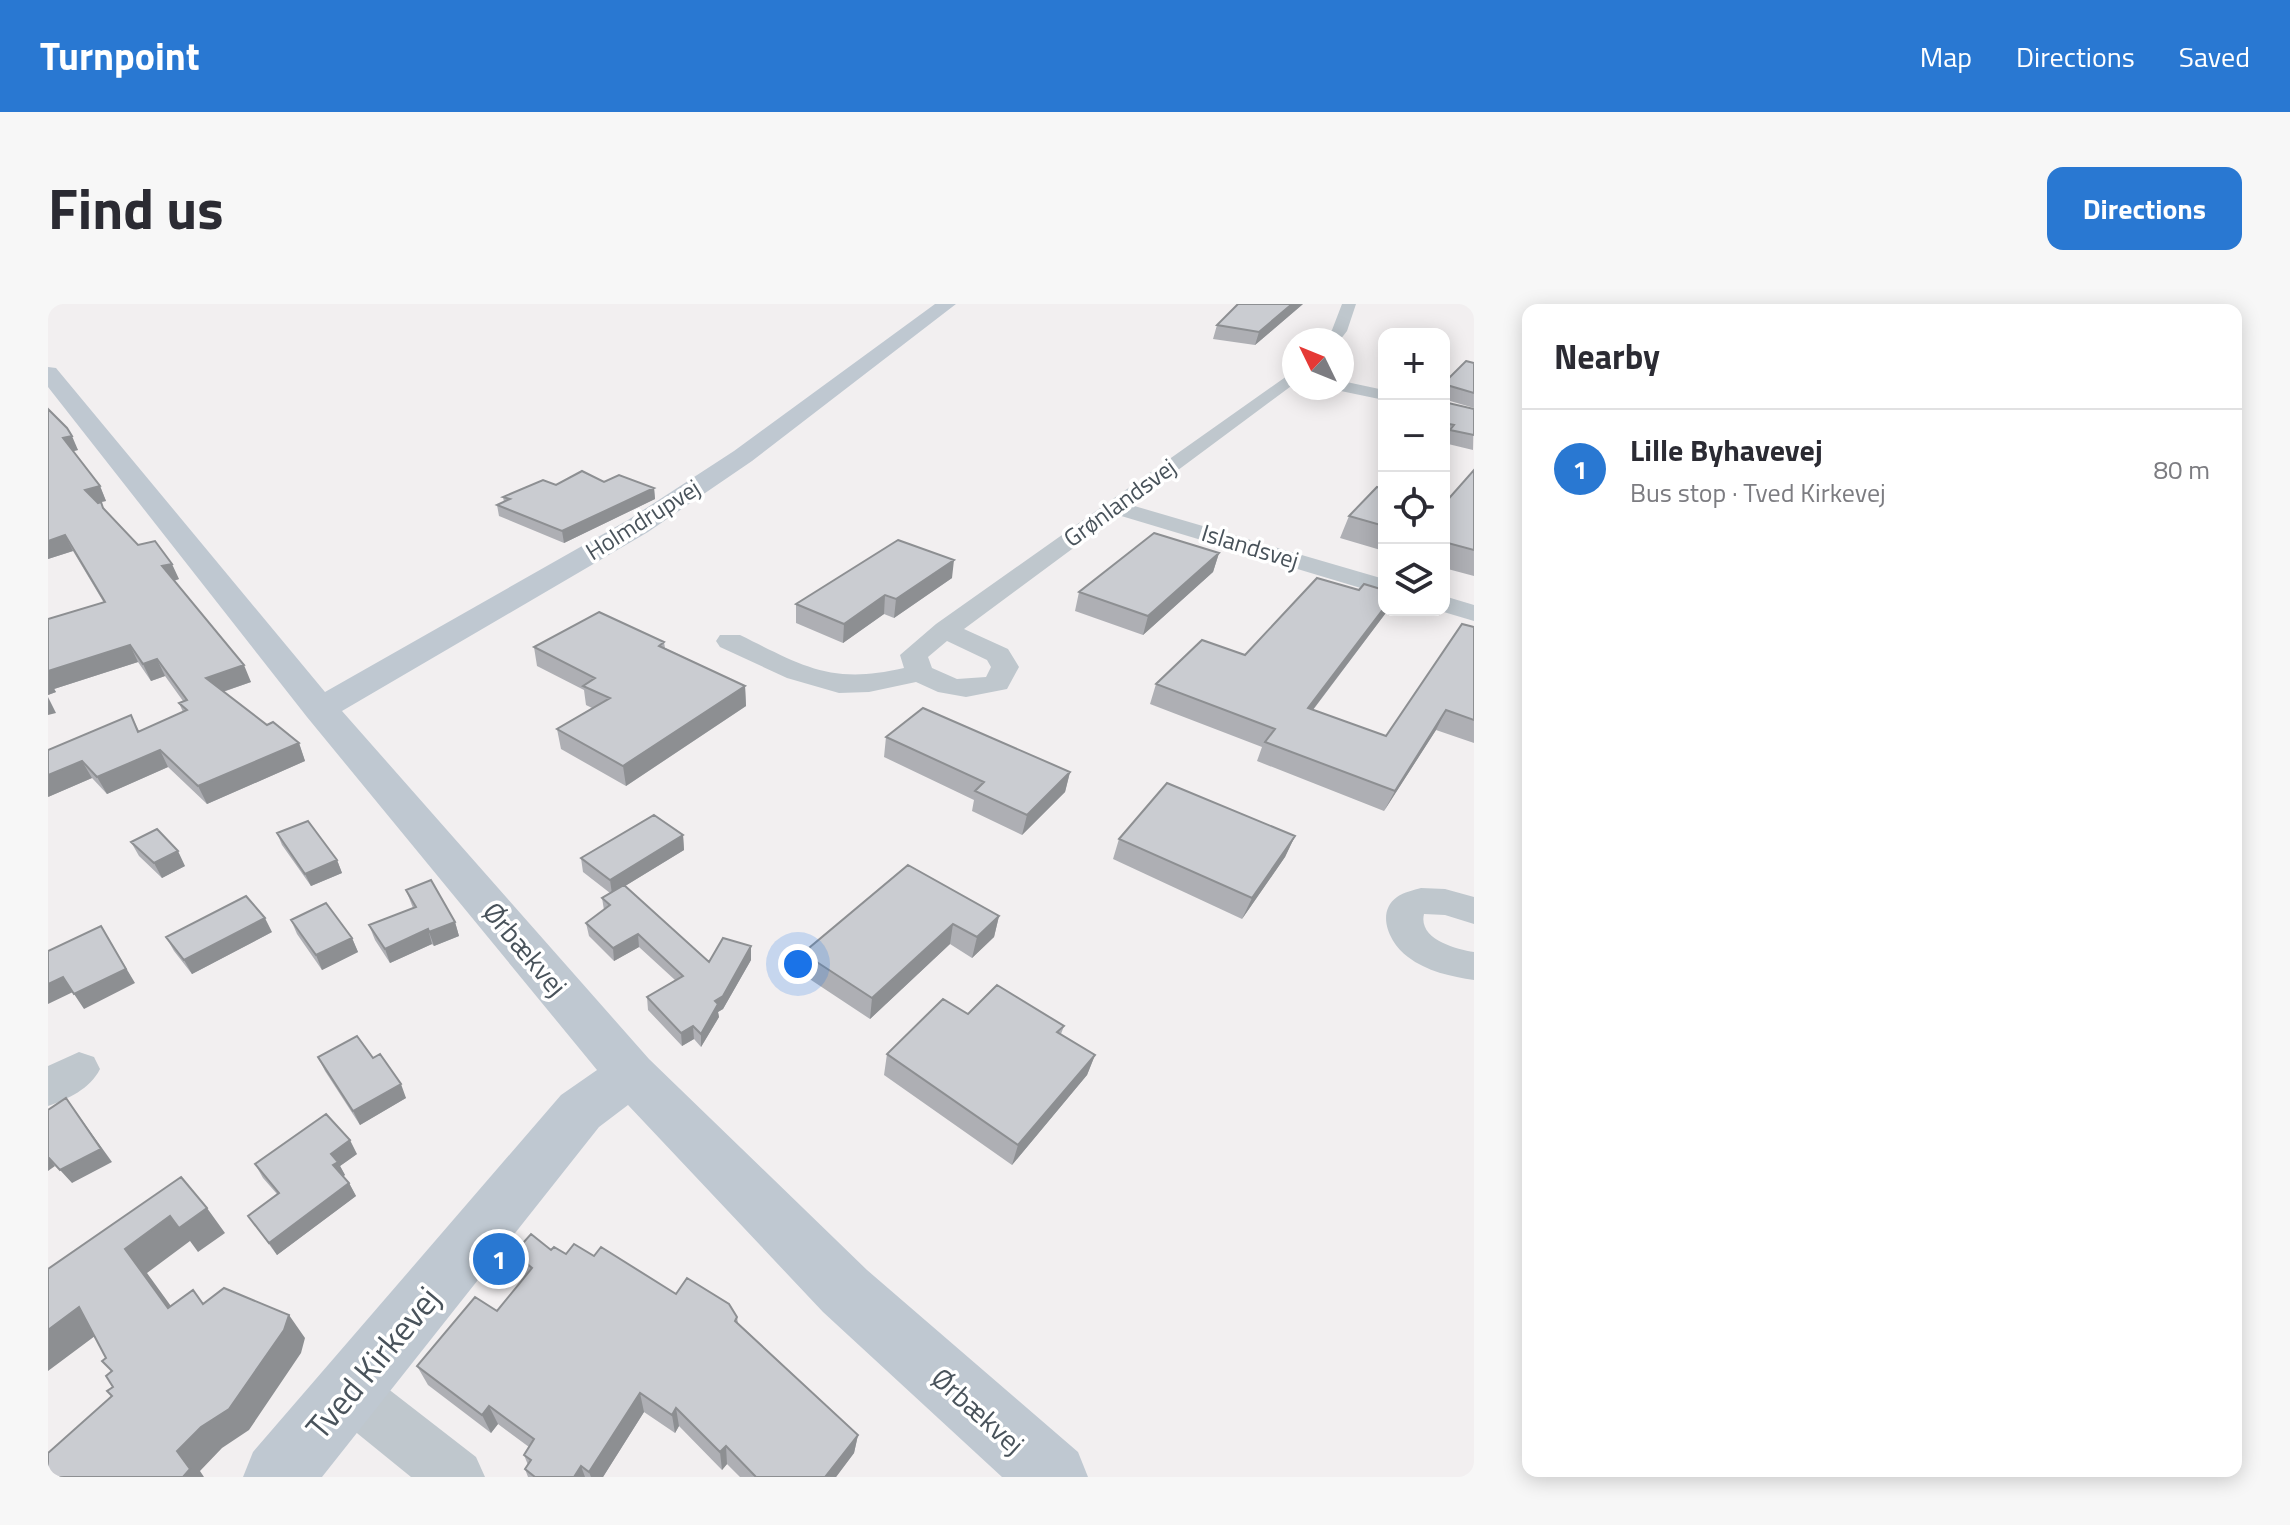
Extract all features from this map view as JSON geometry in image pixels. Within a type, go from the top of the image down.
[{"type":"street","name":"Holmdrupvej","points":[[320,709],[638,526],[743,456],[947,304]]},
{"type":"street","points":[[1340,328],[1349,304]]},
{"type":"street","name":"Ørbækvej","points":[[48,373],[320,709],[631,1074],[845,1291],[1053,1477]]},
{"type":"street","name":"Grønlandsvej","points":[[919,673],[914,655],[945,630],[1282,385]]},
{"type":"street","points":[[1354,389],[1378,394]]},
{"type":"street","name":"Islandsvej","points":[[1115,507],[1378,585]]},
{"type":"street","points":[[1450,606],[1474,613]]},
{"type":"street","points":[[730,641],[809,676],[840,684],[872,683],[919,673],[946,688],[977,690],[997,683],[1005,667],[998,655],[945,630]]},
{"type":"street","points":[[1474,911],[1447,901],[1429,900],[1414,903],[1406,911],[1403,922],[1422,947],[1440,958],[1474,966]]},
{"type":"street","name":"Tved Kirkevej","points":[[278,1477],[580,1111],[631,1074]]},
{"type":"street","points":[[350,1393],[456,1477]]},
{"type":"building","points":[[1238,304],[1292,304],[1259,332],[1217,325]]},
{"type":"building","points":[[1466,361],[1474,363],[1474,393],[1450,386],[1450,377]]},
{"type":"building","points":[[1450,403],[1474,409],[1474,435],[1450,430],[1454,425],[1450,424]]},
{"type":"building","points":[[48,409],[67,428],[72,436],[63,438],[100,486],[85,490],[98,503],[101,502],[138,545],[155,541],[172,564],[162,566],[244,665],[206,678],[267,725],[273,722],[299,743],[198,786],[160,750],[97,777],[82,761],[48,775],[48,750],[131,715],[138,732],[187,710],[179,703],[187,700],[157,659],[143,664],[130,645],[48,671],[48,619],[105,602],[65,535],[48,541]]},
{"type":"building","points":[[1474,470],[1474,550],[1450,544],[1450,497]]},
{"type":"building","points":[[582,471],[604,482],[619,475],[654,488],[562,531],[497,505],[510,499],[503,497],[543,480],[556,485]]},
{"type":"building","points":[[1377,487],[1378,487],[1378,524],[1349,516]]},
{"type":"building","points":[[1154,533],[1219,553],[1148,616],[1079,592]]},
{"type":"building","points":[[898,540],[954,560],[896,599],[885,595],[844,624],[796,604]]},
{"type":"building","points":[[1317,578],[1359,590],[1364,584],[1378,588],[1378,616],[1308,708],[1386,736],[1462,624],[1474,627],[1474,720],[1446,710],[1395,791],[1265,742],[1275,729],[1156,684],[1202,640],[1245,655]]},
{"type":"building","points":[[599,612],[664,642],[659,646],[745,686],[623,766],[557,729],[610,698],[583,686],[595,678],[534,647]]},
{"type":"building","points":[[923,708],[1070,772],[1027,815],[975,791],[984,782],[886,737]]},
{"type":"building","points":[[1167,783],[1295,836],[1252,898],[1119,839]]},
{"type":"building","points":[[654,815],[683,835],[610,880],[581,858]]},
{"type":"building","points":[[308,821],[337,860],[305,874],[277,833]]},
{"type":"building","points":[[157,829],[178,851],[154,863],[131,842]]},
{"type":"building","points":[[908,865],[999,916],[977,937],[953,924],[872,998],[803,953]]},
{"type":"building","points":[[431,880],[455,922],[429,932],[428,929],[385,949],[369,925],[416,907],[406,890]]},
{"type":"building","points":[[624,885],[709,962],[723,938],[751,946],[723,996],[715,1001],[718,1004],[701,1034],[693,1026],[681,1033],[647,997],[683,976],[638,934],[613,948],[586,923],[610,905],[602,898]]},
{"type":"building","points":[[246,896],[265,918],[184,960],[166,937]]},
{"type":"building","points":[[326,903],[352,938],[316,955],[291,920]]},
{"type":"building","points":[[101,926],[126,969],[74,994],[63,977],[48,984],[48,951]]},
{"type":"building","points":[[997,985],[1064,1026],[1057,1032],[1095,1055],[1018,1145],[887,1054],[943,999],[968,1014]]},
{"type":"building","points":[[357,1036],[373,1058],[380,1054],[401,1084],[353,1111],[318,1057]]},
{"type":"building","points":[[66,1098],[101,1149],[60,1170],[48,1157],[48,1110]]},
{"type":"building","points":[[326,1114],[350,1140],[331,1154],[338,1162],[333,1165],[349,1183],[269,1243],[248,1216],[279,1193],[255,1164]]},
{"type":"building","points":[[181,1177],[207,1208],[179,1228],[170,1216],[125,1249],[168,1308],[193,1290],[203,1304],[224,1288],[289,1315],[284,1330],[229,1409],[201,1427],[177,1451],[190,1469],[183,1477],[48,1477],[48,1453],[112,1396],[107,1391],[113,1387],[106,1376],[112,1371],[102,1361],[106,1358],[79,1307],[48,1330],[48,1269]]},
{"type":"building","points":[[531,1234],[551,1250],[554,1247],[566,1254],[574,1244],[594,1256],[601,1247],[676,1294],[687,1278],[729,1304],[737,1317],[735,1321],[858,1435],[825,1477],[756,1477],[726,1446],[720,1452],[676,1408],[672,1415],[640,1393],[589,1472],[581,1466],[574,1477],[535,1477],[525,1469],[531,1460],[524,1455],[534,1439],[489,1406],[482,1415],[417,1366],[475,1297],[497,1311],[532,1268],[514,1253]]},
{"type":"place","name":"Lille Byhavevej","points":[[499,1259]]}]
